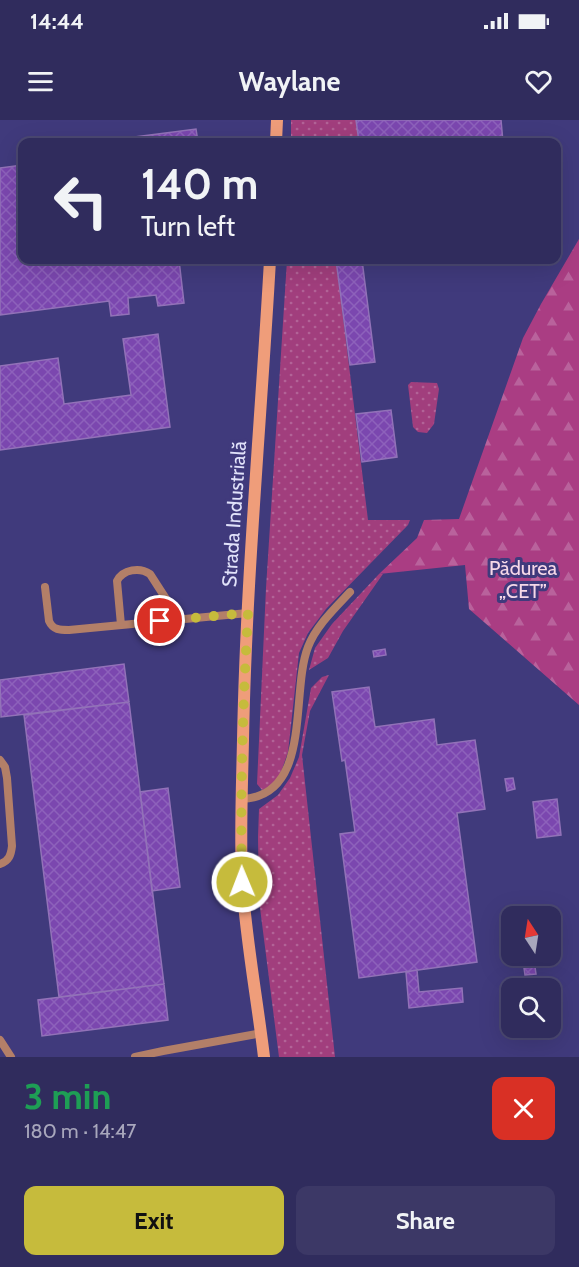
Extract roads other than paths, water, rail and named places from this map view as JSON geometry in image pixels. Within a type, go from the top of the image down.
[{"type":"street","points":[[276,138],[277,120]]},
{"type":"street","name":"Strada Industrială","points":[[264,1057],[242,882],[242,799],[244,686],[270,264]]},
{"type":"lane","points":[[121,625],[117,581],[124,573],[139,570],[150,574],[179,619]]},
{"type":"lane","points":[[45,587],[49,621],[54,628],[59,630],[248,613]]},
{"type":"lane","points":[[242,799],[258,797],[274,788],[288,769],[295,735],[302,671],[309,645],[329,615],[350,592]]},
{"type":"lane","points":[[0,760],[5,767],[7,778],[12,846],[10,857],[0,864]]},
{"type":"lane","points":[[135,1057],[261,1033]]},
{"type":"lane","points":[[0,1040],[11,1057]]},
{"type":"park label","name":"Pădurea „CET”","points":[[523,580]]}]
